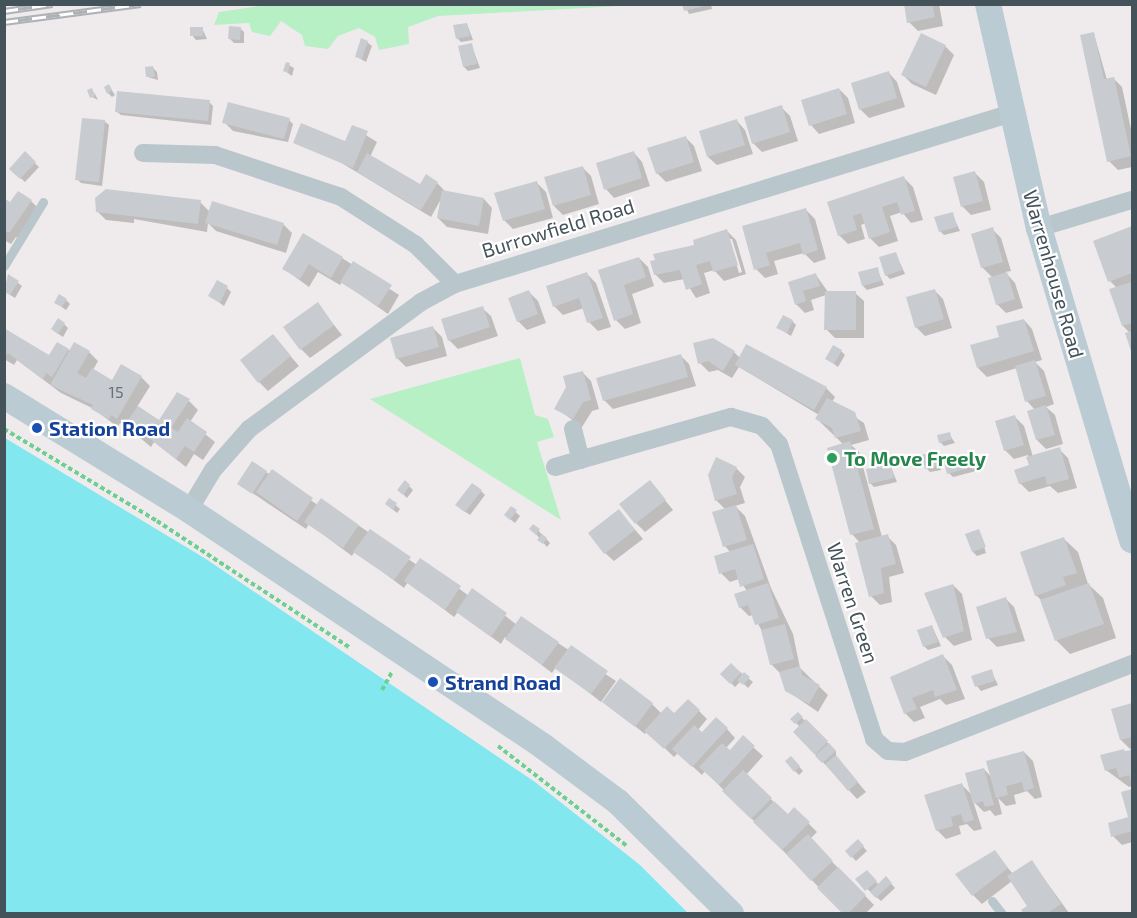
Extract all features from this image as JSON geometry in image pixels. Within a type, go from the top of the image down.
[{"type":"main road","name":"Warrenhouse Road","points":[[988,4],[1039,228],[1132,540]]},
{"type":"main road","points":[[4,396],[189,510],[387,640],[618,802],[731,914]]},
{"type":"street","name":"Burrowfield Road","points":[[189,510],[213,470],[249,429],[421,302],[455,284],[1012,113]]},
{"type":"street","points":[[143,153],[215,155],[341,197],[416,245],[455,284]]},
{"type":"street","points":[[1039,228],[1132,200]]},
{"type":"street","name":"Warren Green","points":[[555,467],[732,417],[762,426],[778,444],[874,739],[888,751],[905,752],[1132,664]]},
{"type":"street","points":[[573,429],[580,460]]},
{"type":"lane","points":[[4,266],[44,202]]},
{"type":"lane","points":[[992,901],[1002,914]]},
{"type":"path","points":[[4,429],[157,520],[352,648]]},
{"type":"path","points":[[381,668],[399,679]]},
{"type":"path","points":[[382,690],[391,674]]},
{"type":"path","points":[[488,739],[635,853]]},
{"type":"green space","points":[[272,4],[638,5],[438,16],[408,27],[409,44],[379,50],[375,37],[359,28],[338,36],[328,49],[305,46],[302,35],[281,21],[270,36],[252,32],[249,23],[214,25],[219,12]]},
{"type":"green space","points":[[520,358],[535,415],[548,419],[554,437],[537,442],[561,520],[370,399]]},
{"type":"water","points":[[5,438],[206,559],[535,782],[640,865],[688,913],[5,913]]},
{"type":"building","points":[[682,4],[707,4],[708,5],[684,11]]},
{"type":"building","points":[[904,4],[932,4],[935,17],[907,23]]},
{"type":"building","points":[[467,23],[470,36],[456,39],[453,25]]},
{"type":"building","points":[[229,26],[241,27],[240,40],[228,39]]},
{"type":"building","points":[[190,27],[203,27],[203,36],[190,36]]},
{"type":"building","points":[[1094,32],[1104,79],[1114,77],[1131,156],[1107,162],[1080,35]]},
{"type":"building","points":[[921,33],[946,45],[926,87],[901,75]]},
{"type":"building","points":[[361,38],[368,41],[362,59],[355,57]]},
{"type":"building","points":[[472,43],[477,64],[463,67],[458,46]]},
{"type":"building","points":[[286,62],[290,63],[288,73],[283,71]]},
{"type":"building","points":[[153,66],[155,77],[146,77],[145,67]]},
{"type":"building","points":[[889,71],[897,98],[859,110],[851,83]]},
{"type":"building","points":[[109,84],[112,90],[107,94],[104,87]]},
{"type":"building","points":[[92,88],[95,96],[90,98],[87,90]]},
{"type":"building","points":[[839,88],[847,114],[809,126],[801,100]]},
{"type":"building","points":[[117,91],[210,100],[208,121],[115,112]]},
{"type":"building","points":[[228,102],[290,118],[284,139],[222,123]]},
{"type":"building","points":[[782,105],[790,132],[752,144],[744,117]]},
{"type":"building","points":[[82,118],[105,120],[99,182],[75,180]]},
{"type":"building","points":[[737,119],[745,145],[707,157],[699,131]]},
{"type":"building","points":[[301,123],[345,141],[352,125],[368,131],[353,168],[293,143]]},
{"type":"building","points":[[686,136],[694,162],[656,174],[647,148]]},
{"type":"building","points":[[25,151],[36,162],[20,179],[9,169]]},
{"type":"building","points":[[634,151],[642,178],[604,190],[596,163]]},
{"type":"building","points":[[367,153],[420,184],[426,174],[438,182],[421,210],[357,172]]},
{"type":"building","points":[[583,166],[591,195],[553,206],[544,177]]},
{"type":"building","points":[[975,171],[983,201],[961,207],[953,177]]},
{"type":"building","points":[[904,176],[915,211],[901,215],[897,202],[882,207],[890,232],[869,239],[861,213],[853,216],[857,230],[838,236],[827,202]]},
{"type":"building","points":[[537,181],[545,209],[503,221],[494,193]]},
{"type":"building","points":[[106,189],[201,200],[198,224],[96,212],[95,198]]},
{"type":"building","points":[[442,190],[484,198],[479,226],[437,218]]},
{"type":"building","points":[[18,191],[32,200],[10,232],[4,232],[4,198],[10,202]]},
{"type":"building","points":[[212,201],[284,223],[277,245],[205,223]]},
{"type":"building","points":[[806,208],[818,250],[803,255],[800,243],[766,253],[770,265],[754,270],[742,226]]},
{"type":"building","points":[[953,212],[957,227],[939,232],[934,217]]},
{"type":"building","points":[[1132,226],[1132,273],[1108,282],[1093,241]]},
{"type":"building","points":[[993,227],[1003,262],[981,268],[971,234]]},
{"type":"building","points":[[727,229],[738,265],[713,272],[710,261],[696,265],[702,284],[686,290],[680,270],[654,275],[650,261],[655,260],[653,254],[694,245],[693,240]]},
{"type":"building","points":[[303,233],[343,257],[331,278],[309,264],[300,279],[282,269]]},
{"type":"building","points":[[896,252],[902,270],[885,276],[879,257]]},
{"type":"building","points":[[639,257],[646,277],[624,285],[633,314],[614,321],[598,270]]},
{"type":"building","points":[[353,261],[392,285],[378,306],[340,282]]},
{"type":"building","points":[[878,267],[881,281],[862,286],[858,272]]},
{"type":"building","points":[[587,272],[603,318],[587,323],[579,298],[553,307],[546,286]]},
{"type":"building","points":[[1007,272],[1015,299],[996,305],[988,278]]},
{"type":"building","points":[[816,273],[820,286],[803,291],[806,301],[795,305],[788,282]]},
{"type":"building","points":[[8,274],[19,281],[10,295],[4,292]]},
{"type":"building","points":[[217,280],[228,286],[220,303],[208,296]]},
{"type":"building","points":[[1132,282],[1132,323],[1122,326],[1109,289]]},
{"type":"building","points":[[935,289],[944,319],[915,328],[906,297]]},
{"type":"building","points":[[529,290],[538,314],[517,322],[508,298]]},
{"type":"building","points":[[825,291],[856,291],[856,330],[824,330]]},
{"type":"building","points":[[59,294],[67,299],[62,307],[54,303]]},
{"type":"building","points":[[318,302],[334,325],[300,350],[283,327]]},
{"type":"building","points":[[483,306],[490,327],[448,341],[441,319]]},
{"type":"building","points":[[783,315],[793,320],[787,333],[776,328]]},
{"type":"building","points":[[58,318],[65,323],[58,334],[51,329]]},
{"type":"building","points":[[1024,319],[1034,351],[977,368],[970,345],[999,337],[996,326]]},
{"type":"building","points":[[433,326],[439,347],[396,359],[390,338]]},
{"type":"building","points":[[4,328],[49,355],[57,342],[69,349],[52,377],[46,373],[43,379],[8,353],[4,358]]},
{"type":"building","points":[[1132,331],[1132,354],[1125,333]]},
{"type":"building","points":[[273,334],[291,356],[258,383],[240,360]]},
{"type":"building","points":[[713,338],[735,351],[723,371],[708,361],[698,364],[693,343]]},
{"type":"building","points":[[74,342],[90,351],[77,373],[86,378],[92,368],[112,380],[121,364],[142,376],[117,419],[111,415],[109,419],[91,409],[93,405],[50,385]]},
{"type":"building","points":[[746,344],[827,387],[814,410],[735,365]]},
{"type":"building","points":[[833,345],[842,350],[834,364],[825,359]]},
{"type":"building","points":[[681,354],[688,377],[603,401],[596,378]]},
{"type":"building","points":[[1035,360],[1046,396],[1025,402],[1015,366]]},
{"type":"building","points":[[583,371],[591,400],[583,402],[573,419],[554,409],[566,387],[563,376]]},
{"type":"building","points":[[177,392],[190,399],[171,428],[178,432],[187,418],[207,432],[194,452],[185,446],[176,459],[144,434],[141,439],[123,427],[138,406],[159,420]]},
{"type":"building","points":[[827,398],[855,412],[861,431],[835,438],[832,428],[815,419]]},
{"type":"building","points":[[1046,405],[1055,435],[1036,440],[1027,411]]},
{"type":"building","points":[[1015,415],[1024,445],[1004,451],[995,421]]},
{"type":"building","points":[[950,432],[952,439],[939,443],[937,435]]},
{"type":"building","points":[[850,441],[874,529],[850,535],[827,448]]},
{"type":"building","points":[[1060,447],[1069,479],[1047,485],[1045,476],[1019,484],[1014,470],[1029,465],[1026,457]]},
{"type":"building","points":[[934,452],[938,466],[925,469],[921,455]]},
{"type":"building","points":[[953,455],[955,460],[970,457],[973,467],[947,474],[943,458]]},
{"type":"building","points":[[716,457],[737,467],[732,478],[737,494],[715,501],[708,475]]},
{"type":"building","points":[[252,461],[267,471],[252,494],[237,484]]},
{"type":"building","points":[[891,464],[894,478],[869,484],[866,469]]},
{"type":"building","points":[[272,469],[313,498],[297,521],[256,492]]},
{"type":"building","points":[[405,480],[410,485],[403,495],[397,490]]},
{"type":"building","points":[[650,480],[666,500],[635,524],[619,504]]},
{"type":"building","points":[[472,483],[482,490],[465,512],[455,505]]},
{"type":"building","points":[[321,498],[359,525],[343,548],[304,522]]},
{"type":"building","points":[[389,498],[397,503],[393,510],[385,504]]},
{"type":"building","points":[[736,505],[747,540],[723,547],[712,512]]},
{"type":"building","points":[[511,506],[517,510],[510,520],[504,515]]},
{"type":"building","points":[[619,509],[635,530],[604,554],[588,533]]},
{"type":"building","points":[[533,524],[540,529],[536,535],[529,529]]},
{"type":"building","points":[[370,529],[411,557],[394,580],[353,552]]},
{"type":"building","points":[[979,529],[986,547],[972,552],[965,534]]},
{"type":"building","points":[[542,534],[547,538],[543,544],[537,540]]},
{"type":"building","points":[[888,534],[896,564],[881,568],[884,593],[869,597],[855,543]]},
{"type":"building","points":[[1064,537],[1077,573],[1063,577],[1066,585],[1035,596],[1020,552]]},
{"type":"building","points":[[753,544],[764,579],[740,587],[735,569],[719,574],[714,556]]},
{"type":"building","points":[[420,558],[461,586],[445,610],[404,581]]},
{"type":"building","points":[[768,583],[779,618],[755,625],[748,605],[739,608],[734,594]]},
{"type":"building","points":[[1089,583],[1104,624],[1055,641],[1040,600]]},
{"type":"building","points":[[953,584],[964,631],[943,638],[924,593]]},
{"type":"building","points":[[472,588],[507,613],[491,637],[456,612]]},
{"type":"building","points":[[1006,597],[1017,632],[986,639],[976,607]]},
{"type":"building","points":[[521,616],[559,642],[542,665],[505,639]]},
{"type":"building","points":[[785,624],[794,659],[770,665],[761,630]]},
{"type":"building","points":[[932,625],[938,642],[923,647],[917,630]]},
{"type":"building","points":[[571,645],[608,671],[591,694],[554,668]]},
{"type":"building","points":[[943,654],[957,690],[935,697],[933,690],[912,698],[917,709],[904,714],[890,677]]},
{"type":"building","points":[[731,663],[741,673],[730,684],[720,674]]},
{"type":"building","points":[[800,666],[802,675],[820,685],[809,704],[785,691],[779,672]]},
{"type":"building","points":[[992,669],[995,681],[975,687],[971,676]]},
{"type":"building","points":[[744,672],[750,677],[743,685],[737,680]]},
{"type":"building","points":[[620,678],[653,703],[635,727],[602,702]]},
{"type":"building","points":[[688,699],[700,710],[664,749],[644,731],[667,706],[674,713]]},
{"type":"building","points":[[1132,703],[1132,737],[1120,740],[1111,709]]},
{"type":"building","points":[[798,712],[803,717],[795,724],[790,719]]},
{"type":"building","points":[[716,717],[728,728],[692,767],[672,749],[694,725],[702,732]]},
{"type":"building","points":[[806,719],[828,741],[815,755],[793,732]]},
{"type":"building","points":[[743,735],[755,746],[719,785],[699,767],[722,743],[730,750]]},
{"type":"building","points":[[829,743],[836,751],[822,763],[815,756]]},
{"type":"building","points":[[1124,749],[1125,752],[1132,750],[1132,784],[1129,775],[1119,778],[1116,768],[1105,771],[1100,755]]},
{"type":"building","points":[[1024,751],[1034,788],[1024,791],[1022,782],[1006,786],[1008,795],[996,798],[986,761]]},
{"type":"building","points":[[836,755],[858,782],[848,791],[825,764]]},
{"type":"building","points":[[791,756],[800,766],[794,772],[785,761]]},
{"type":"building","points":[[984,768],[994,805],[985,807],[983,801],[973,804],[965,773]]},
{"type":"building","points":[[743,770],[772,798],[751,819],[722,791]]},
{"type":"building","points":[[962,783],[974,820],[964,823],[961,814],[951,817],[953,826],[936,831],[924,795]]},
{"type":"building","points":[[1132,789],[1132,831],[1111,837],[1108,823],[1128,817],[1121,792]]},
{"type":"building","points":[[774,801],[788,814],[794,807],[810,822],[782,850],[753,822]]},
{"type":"building","points":[[808,834],[833,861],[811,881],[786,854]]},
{"type":"building","points":[[858,839],[864,846],[851,858],[845,851]]},
{"type":"building","points":[[995,850],[1008,868],[972,896],[955,874]]},
{"type":"building","points":[[1032,860],[1061,904],[1046,914],[1024,914],[1021,910],[1027,906],[1007,876]]},
{"type":"building","points":[[838,867],[866,895],[848,914],[843,914],[817,888]]},
{"type":"building","points":[[867,870],[877,881],[865,891],[855,879]]},
{"type":"building","points":[[886,876],[892,883],[876,898],[870,892]]},
{"type":"railway","points":[[4,11],[53,4]]},
{"type":"railway","points":[[4,22],[141,4]]},
{"type":"place","name":"Station Road","points":[[37,428]]},
{"type":"place","name":"To Move Freely","points":[[832,458]]},
{"type":"place","name":"Strand Road","points":[[433,682]]}]
